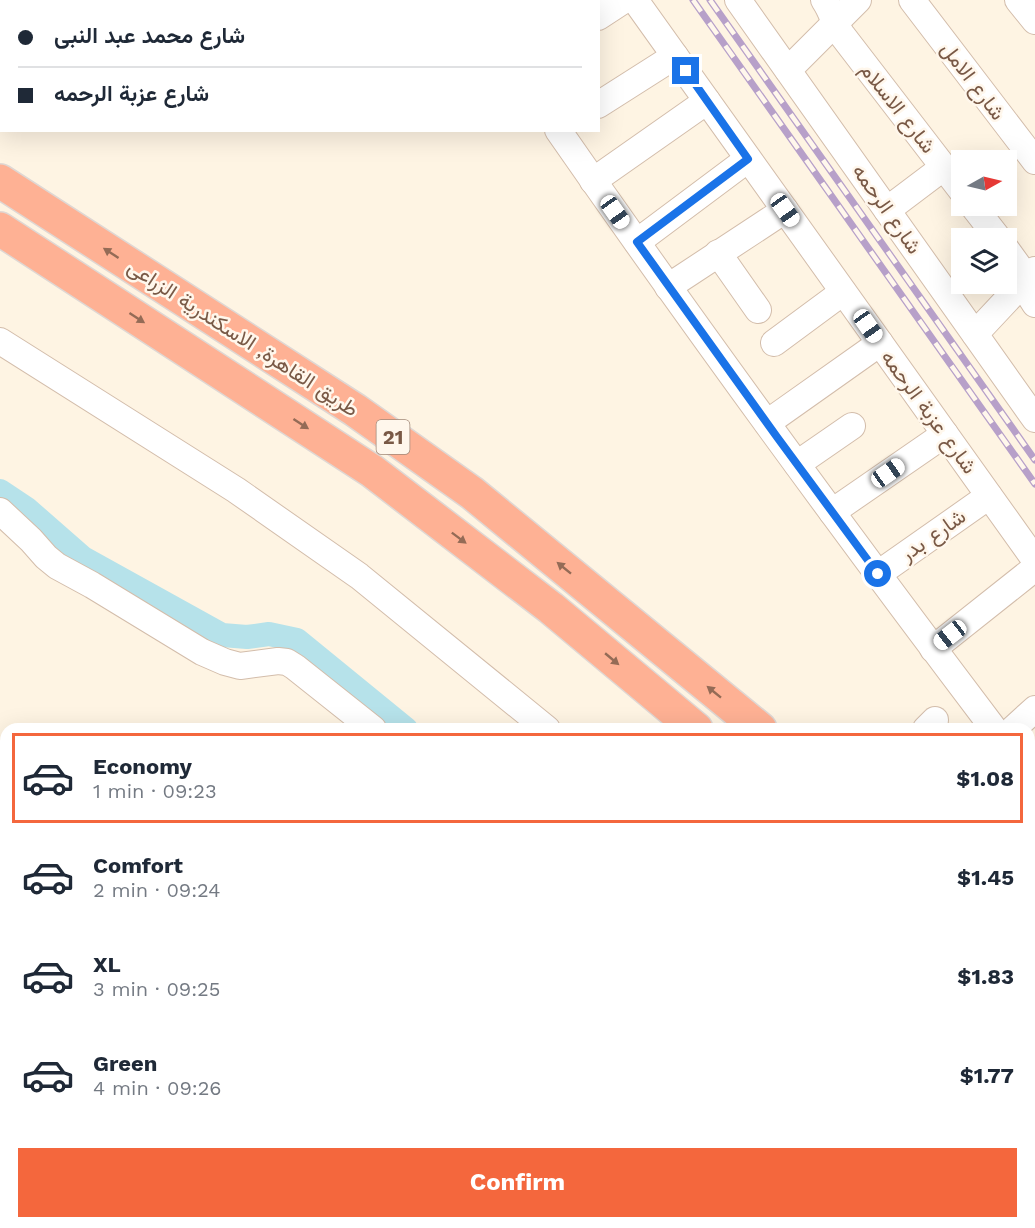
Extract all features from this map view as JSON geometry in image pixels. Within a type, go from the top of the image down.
[{"type":"highway","name":"طريق القاهرة, الاسكندرية الزراعى","points":[[0,181],[355,410],[472,493],[753,723]]},
{"type":"highway","name":"طريق القاهرة, الاسكندرية الزراعى","points":[[0,229],[372,471],[551,608],[689,723]]},
{"type":"street","points":[[600,16],[624,0]]},
{"type":"street","name":"شارع عزبة الرحمه","points":[[635,0],[1035,560]]},
{"type":"street","name":"شارع الرحمه","points":[[738,0],[1035,419]]},
{"type":"street","name":"شارع الاسلام","points":[[824,0],[835,24],[951,176]]},
{"type":"street","points":[[788,70],[858,0]]},
{"type":"street","name":"شارع الامل","points":[[912,0],[1035,161]]},
{"type":"street","points":[[1018,0],[1035,21]]},
{"type":"street","points":[[600,104],[675,56]]},
{"type":"street","points":[[593,181],[707,101]]},
{"type":"street","points":[[560,132],[767,423],[989,723]]},
{"type":"street","points":[[637,242],[748,159]]},
{"type":"street","points":[[887,210],[944,167]]},
{"type":"street","points":[[668,286],[785,210]]},
{"type":"street","points":[[981,216],[990,228]]},
{"type":"street","points":[[718,254],[758,310]]},
{"type":"street","points":[[1017,263],[1030,275]]},
{"type":"street","points":[[975,334],[1030,275]]},
{"type":"street","points":[[1030,275],[1028,293],[1035,304]]},
{"type":"street","points":[[774,343],[843,292]]},
{"type":"street","points":[[0,341],[236,490],[360,576],[540,723]]},
{"type":"street","points":[[767,423],[880,343]]},
{"type":"street","points":[[797,464],[852,426]]},
{"type":"street","points":[[832,512],[945,434]]},
{"type":"street","name":"شارع بدر","points":[[878,574],[989,496]]},
{"type":"street","points":[[0,511],[57,566],[202,652],[240,666],[286,662],[366,723]]},
{"type":"street","points":[[933,649],[1035,568]]},
{"type":"street","points":[[1019,723],[1035,708]]},
{"type":"waterway","points":[[0,491],[27,509],[83,558],[222,635],[247,637],[269,634],[297,640],[399,723]]},
{"type":"railway","points":[[693,0],[1035,484]]},
{"type":"railway","points":[[710,0],[1035,460]]},
{"type":"route","points":[[686,71],[748,159],[637,242],[878,574]]}]
